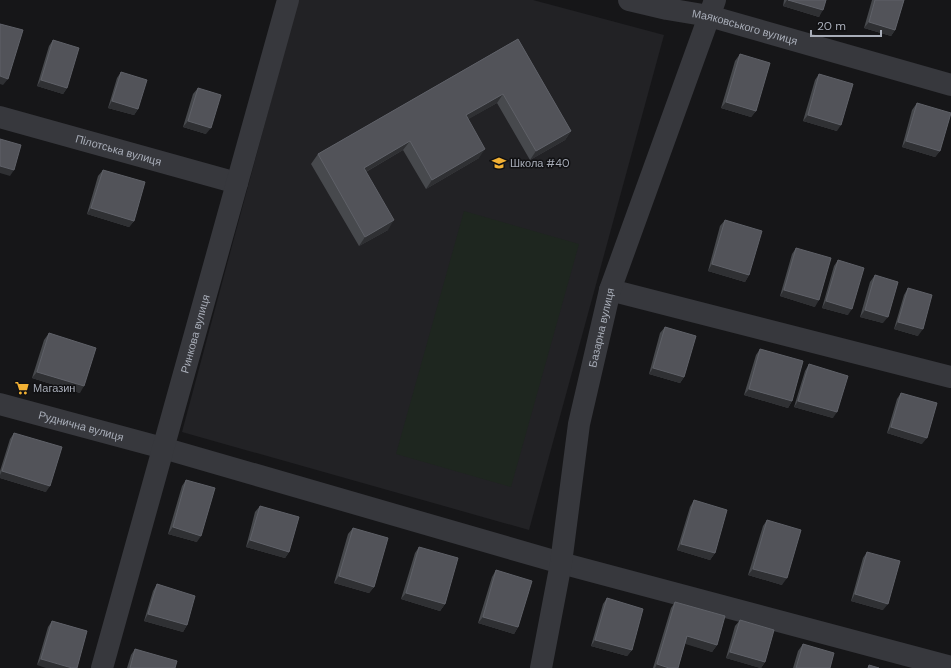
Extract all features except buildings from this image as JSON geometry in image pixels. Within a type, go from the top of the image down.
[{"type":"street","name":"Ринкова вулиця","points":[[102,668],[288,0]]},
{"type":"street","name":"Маяковського вулиця","points":[[629,0],[667,9],[712,8],[951,85]]},
{"type":"street","name":"Базарна вулиця","points":[[541,668],[561,563],[579,424],[610,290],[712,8]]},
{"type":"street","name":"Пілотська вулиця","points":[[0,117],[237,183]]},
{"type":"street","points":[[610,290],[951,377]]},
{"type":"street","name":"Руднична вулиця","points":[[0,404],[163,448],[561,563],[951,667]]},
{"type":"shaded area","points":[[298,0],[533,0],[664,35],[529,530],[182,432]]},
{"type":"shaded area","points":[[464,211],[579,244],[511,487],[396,454]]},
{"type":"place","name":"Школа #40","points":[[499,163]]},
{"type":"place","name":"Магазин","points":[[22,388]]}]
